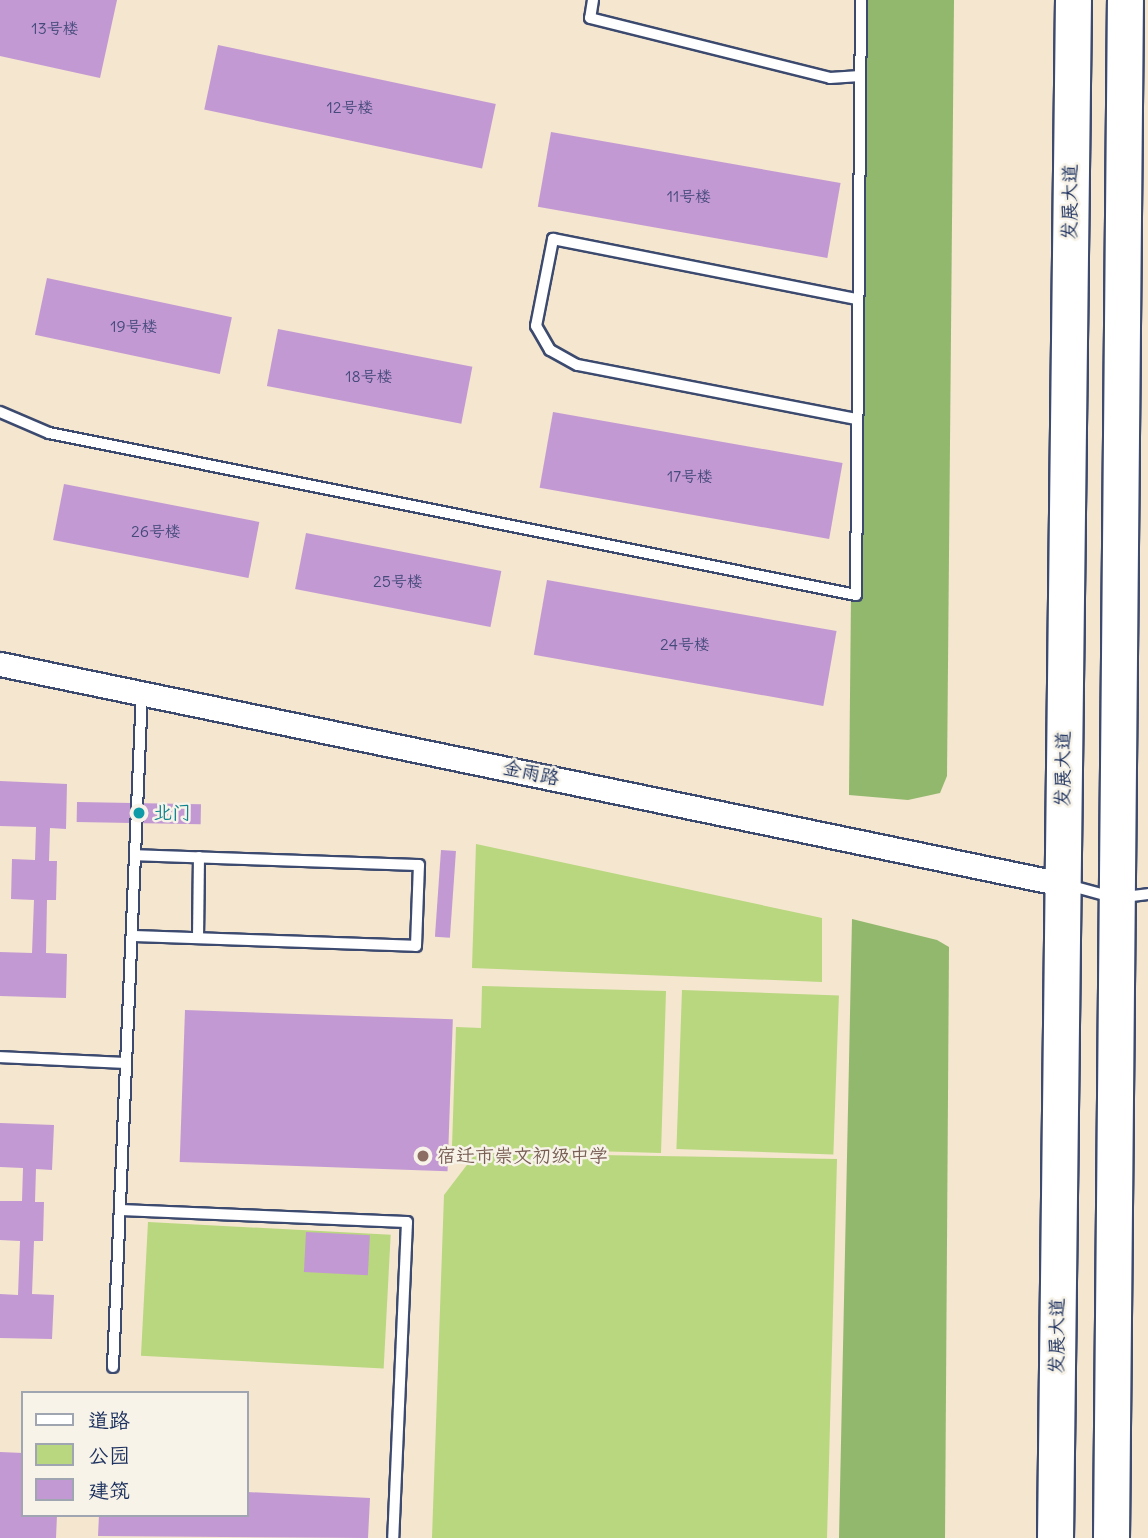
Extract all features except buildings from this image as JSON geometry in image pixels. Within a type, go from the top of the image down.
[{"type":"main road","name":"发展大道","points":[[1055,1538],[1073,0]]},
{"type":"main road","points":[[1111,1538],[1132,896],[1125,0]]},
{"type":"street","name":"金雨路","points":[[0,664],[1062,884]]},
{"type":"lane","points":[[593,0],[590,18],[830,78],[860,76]]},
{"type":"lane","points":[[0,412],[49,432],[856,595],[861,0]]},
{"type":"lane","points":[[856,419],[577,365],[550,350],[536,326],[553,239],[857,299]]},
{"type":"lane","points":[[113,1367],[142,692]]},
{"type":"lane","points":[[132,936],[416,946],[419,865],[135,855]]},
{"type":"lane","points":[[198,938],[200,857]]},
{"type":"lane","points":[[1062,884],[1132,896]]},
{"type":"lane","points":[[0,1057],[126,1063]]},
{"type":"lane","points":[[120,1210],[407,1222],[393,1538]]},
{"type":"green space","points":[[857,0],[954,0],[947,776],[940,793],[908,800],[849,795]]},
{"type":"green space","points":[[476,844],[822,918],[822,982],[472,968]]},
{"type":"green space","points":[[852,919],[937,940],[949,947],[945,1538],[839,1538]]},
{"type":"green space","points":[[482,986],[666,991],[661,1153],[452,1147],[456,1027],[481,1028]]},
{"type":"green space","points":[[682,990],[839,995],[833,1154],[676,1149]]},
{"type":"green space","points":[[476,1153],[837,1159],[827,1538],[432,1538],[444,1195]]},
{"type":"green space","points":[[148,1222],[391,1235],[384,1369],[141,1356]]},
{"type":"place","name":"北门","points":[[139,813]]},
{"type":"place","name":"宿迁市崇文初级中学","points":[[423,1156]]}]
